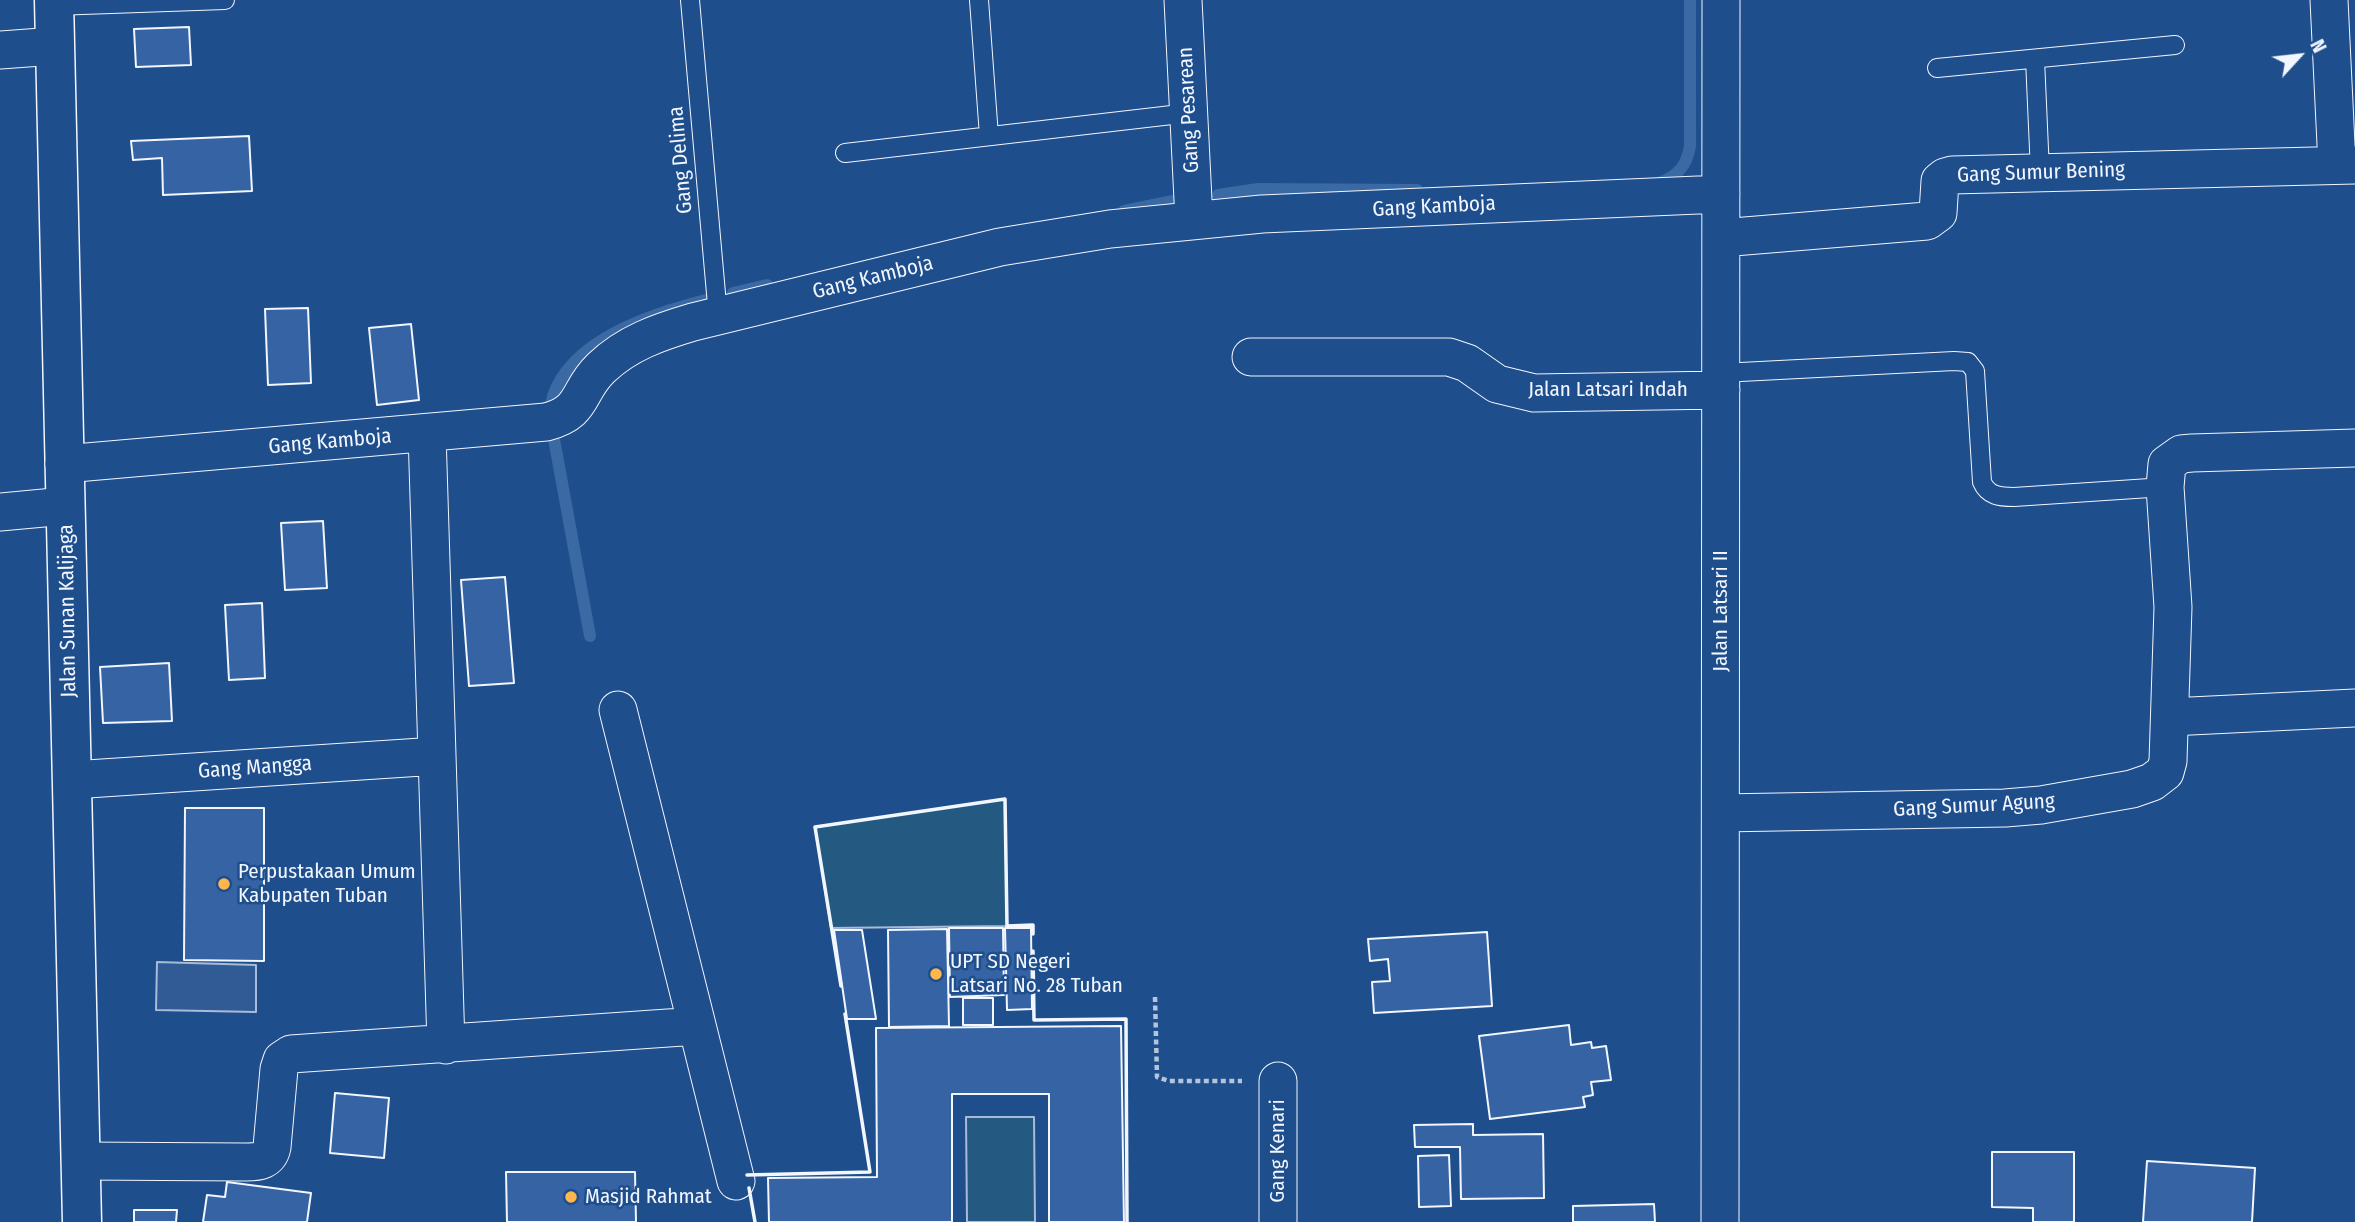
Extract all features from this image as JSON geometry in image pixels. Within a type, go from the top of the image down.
[{"type":"main road","name":"Jalan Sunan Kalijaga","points":[[54,3],[82,1222]]},
{"type":"street","name":"Gang Pesarean","points":[[1183,0],[1194,220]]},
{"type":"street","points":[[2329,0],[2346,165]]},
{"type":"street","name":"Jalan Latsari II","points":[[1720,1222],[1721,5]]},
{"type":"street","points":[[0,50],[55,46]]},
{"type":"street","name":"Gang Sumur Bening","points":[[1721,238],[1927,221],[1938,213],[1938,188],[1945,177],[2040,172],[2346,165]]},
{"type":"street","name":"Gang Kamboja","points":[[64,464],[550,421],[573,409],[599,369],[617,354],[656,334],[718,316],[1000,247],[1110,229],[1276,214],[1721,194]]},
{"type":"street","name":"Jalan Latsari Indah","points":[[1251,356],[1449,357],[1466,363],[1497,384],[1534,393],[1721,382]]},
{"type":"street","points":[[427,433],[446,1045]]},
{"type":"street","name":"Gang Sumur Agung","points":[[1721,813],[2005,808],[2060,803],[2132,789],[2152,782],[2165,772],[2168,761],[2173,587],[2165,487],[2167,464],[2182,454],[2355,448]]},
{"type":"street","points":[[0,512],[65,506]]},
{"type":"street","points":[[2170,717],[2355,708]]},
{"type":"street","points":[[618,710],[736,1181]]},
{"type":"street","name":"Gang Mangga","points":[[72,780],[437,756]]},
{"type":"street","points":[[81,1161],[261,1161],[268,1157],[272,1147],[281,1063],[284,1057],[295,1053],[446,1045],[697,1026]]},
{"type":"street","name":"Gang Kenari","points":[[1278,1081],[1279,1222]]},
{"type":"lane","points":[[54,3],[225,0]]},
{"type":"lane","name":"Gang Delima","points":[[690,0],[718,316]]},
{"type":"lane","points":[[979,0],[989,136]]},
{"type":"lane","points":[[1937,68],[2175,45]]},
{"type":"lane","points":[[2035,59],[2040,172]]},
{"type":"lane","points":[[845,153],[1189,113]]},
{"type":"lane","points":[[1721,382],[1968,362],[1975,371],[1982,482],[1989,492],[1996,496],[2014,497],[2165,487]]},
{"type":"path","points":[[1155,997],[1156,1070],[1160,1079],[1278,1081]]},
{"type":"shaded area","points":[[1005,799],[1007,926],[831,928],[815,827]]},
{"type":"shaded area","points":[[157,962],[256,965],[256,1012],[156,1010]]},
{"type":"shaded area","points":[[966,1117],[1034,1117],[1035,1222],[967,1222]]},
{"type":"building","points":[[189,27],[191,65],[136,67],[134,29]]},
{"type":"building","points":[[249,136],[252,191],[163,195],[162,158],[133,160],[131,141]]},
{"type":"building","points":[[308,308],[311,383],[268,385],[265,309]]},
{"type":"building","points":[[411,324],[419,400],[377,405],[369,328]]},
{"type":"building","points":[[323,521],[327,588],[285,590],[281,523]]},
{"type":"building","points":[[505,577],[514,683],[469,686],[461,580]]},
{"type":"building","points":[[262,603],[265,678],[229,680],[225,605]]},
{"type":"building","points":[[169,663],[172,721],[103,723],[100,667]]},
{"type":"building","name":"Perpustakaan Umum Kabupaten Tuban","points":[[185,808],[264,808],[264,961],[184,960]]},
{"type":"building","points":[[949,928],[1003,928],[1004,995],[950,997]]},
{"type":"building","points":[[1005,928],[1031,928],[1032,1009],[1007,1010]]},
{"type":"building","points":[[947,929],[949,1026],[889,1027],[888,930]]},
{"type":"building","points":[[834,930],[862,930],[876,1019],[847,1019]]},
{"type":"building","points":[[1487,932],[1492,1006],[1374,1013],[1372,982],[1390,981],[1388,959],[1370,961],[1368,939]]},
{"type":"building","points":[[963,998],[993,998],[993,1025],[963,1025]]},
{"type":"building","points":[[1569,1025],[1571,1045],[1591,1042],[1592,1048],[1606,1046],[1611,1080],[1591,1082],[1593,1095],[1583,1097],[1585,1107],[1490,1119],[1479,1036]]},
{"type":"building","points":[[1121,1026],[1124,1222],[1049,1222],[1049,1094],[952,1094],[952,1222],[769,1222],[768,1178],[877,1177],[876,1028]]},
{"type":"building","points":[[335,1093],[389,1098],[384,1158],[330,1153]]},
{"type":"building","points":[[1473,1124],[1473,1135],[1543,1134],[1544,1198],[1461,1199],[1460,1147],[1415,1147],[1414,1125]]},
{"type":"building","points":[[1992,1152],[2074,1152],[2074,1222],[2033,1222],[2033,1208],[1992,1207]]},
{"type":"building","points":[[1449,1155],[1451,1206],[1419,1207],[1418,1156]]},
{"type":"building","points":[[2147,1161],[2255,1168],[2252,1222],[2143,1222]]},
{"type":"building","name":"Masjid Rahmat","points":[[506,1172],[635,1172],[636,1222],[507,1222]]},
{"type":"building","points":[[227,1182],[311,1193],[307,1222],[203,1222],[207,1195],[225,1197]]},
{"type":"building","points":[[1654,1204],[1655,1222],[1573,1222],[1573,1206]]},
{"type":"building","points":[[134,1210],[177,1210],[176,1222],[134,1222]]},
{"type":"waterway","points":[[1659,183],[1680,170],[1690,146],[1690,0]]},
{"type":"waterway","points":[[1218,195],[1258,189],[1417,190]]},
{"type":"waterway","points":[[1124,211],[1173,201]]},
{"type":"waterway","points":[[733,293],[767,285]]},
{"type":"waterway","points":[[590,636],[552,428],[553,396],[563,376],[596,344],[640,321],[706,300]]},
{"type":"wall","points":[[841,986],[815,827],[1005,799],[1007,926],[1033,925],[1033,934]]},
{"type":"wall","points":[[1033,951],[1034,1020],[1126,1019],[1127,1222]]},
{"type":"wall","points":[[747,1175],[870,1172],[845,1014]]},
{"type":"wall","points":[[749,1188],[755,1222]]},
{"type":"place","name":"Perpustakaan Umum Kabupaten Tuban","points":[[224,884]]},
{"type":"place","name":"UPT SD Negeri Latsari No. 28 Tuban","points":[[936,974]]},
{"type":"place","name":"Masjid Rahmat","points":[[571,1197]]}]
